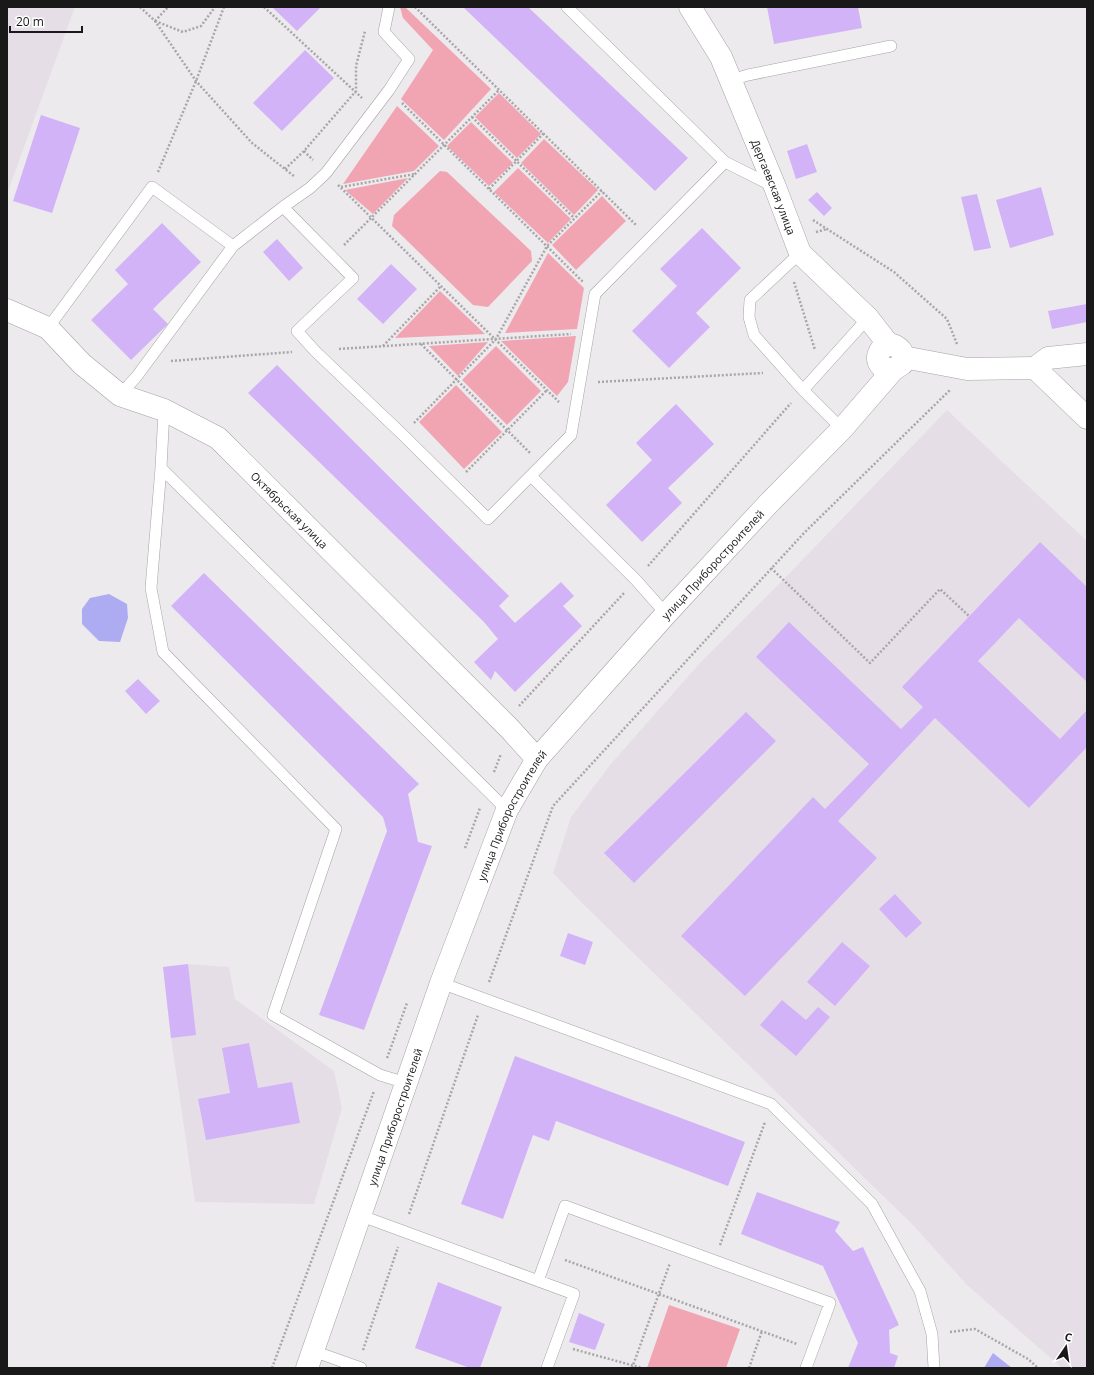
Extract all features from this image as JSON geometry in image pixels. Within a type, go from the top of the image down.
[{"type":"street","name":"Дергаевская улица","points":[[690,7],[721,57],[731,80],[775,187],[794,259],[868,318],[895,357]]},
{"type":"street","name":"Октябрьская улица","points":[[7,310],[48,328],[82,364],[120,395],[164,410],[218,438],[510,729],[537,759]]},
{"type":"street","points":[[895,357],[967,369],[1035,368],[1048,358],[1087,354]]},
{"type":"street","name":"улица Приборостроителей","points":[[310,1359],[441,983],[507,810],[537,759],[666,614],[769,503],[842,429],[895,357]]},
{"type":"street","points":[[1035,368],[1087,418]]},
{"type":"lane","points":[[120,395],[147,363],[233,246],[310,188],[326,173],[389,90],[409,59],[384,32],[389,7]]},
{"type":"lane","points":[[567,7],[725,162],[775,187]]},
{"type":"lane","points":[[731,80],[748,75],[891,46]]},
{"type":"lane","points":[[283,207],[333,256],[353,278],[297,331],[315,351],[488,519],[571,435],[595,294],[725,162]]},
{"type":"lane","points":[[48,328],[152,187],[233,246]]},
{"type":"lane","points":[[794,259],[750,300],[749,317],[754,335],[788,371],[803,390],[842,429]]},
{"type":"lane","points":[[803,390],[868,318]]},
{"type":"lane","points":[[164,410],[161,468],[151,588],[163,652],[336,829],[273,1015],[380,1075],[406,1083]]},
{"type":"lane","points":[[161,468],[507,810]]},
{"type":"lane","points":[[531,476],[636,580],[666,614]]},
{"type":"lane","points":[[441,983],[771,1104],[872,1204],[920,1291],[932,1334],[934,1368]]},
{"type":"lane","points":[[538,1280],[565,1206],[830,1303],[806,1368]]},
{"type":"lane","points":[[359,1215],[574,1294],[547,1368]]},
{"type":"lane","points":[[310,1359],[359,1367]]},
{"type":"path","points":[[140,7],[155,21],[196,81],[252,143],[310,188]]},
{"type":"path","points":[[155,21],[168,7]]},
{"type":"path","points":[[155,21],[183,32],[201,26],[215,7]]},
{"type":"path","points":[[152,187],[196,81],[224,7]]},
{"type":"path","points":[[264,7],[374,109]]},
{"type":"path","points":[[415,7],[650,238]]},
{"type":"path","points":[[285,169],[304,151],[356,91],[356,66],[366,27]]},
{"type":"path","points":[[389,90],[595,294]]},
{"type":"path","points":[[333,256],[499,90]]},
{"type":"path","points":[[472,117],[574,218]]},
{"type":"path","points":[[489,189],[544,133]]},
{"type":"path","points":[[304,151],[574,417]]},
{"type":"path","points":[[341,187],[415,174]]},
{"type":"path","points":[[402,434],[496,339],[546,246],[602,191]]},
{"type":"path","points":[[359,1367],[403,1232],[483,999],[553,806],[804,533],[959,381],[967,369],[947,319],[894,272],[811,218]]},
{"type":"path","points":[[794,259],[822,369]]},
{"type":"path","points":[[383,347],[441,286]]},
{"type":"path","points":[[147,363],[588,333]]},
{"type":"path","points":[[421,344],[542,464]]},
{"type":"path","points":[[580,384],[788,371]]},
{"type":"path","points":[[454,485],[547,390]]},
{"type":"path","points":[[636,580],[803,390]]},
{"type":"path","points":[[771,568],[870,663],[940,589],[969,616]]},
{"type":"path","points":[[272,1368],[380,1075]]},
{"type":"path","points":[[714,1260],[771,1104]]},
{"type":"path","points":[[632,1367],[676,1246]]},
{"type":"path","points":[[548,1253],[813,1350]]},
{"type":"path","points":[[932,1334],[975,1330],[1028,1359],[1038,1368]]},
{"type":"path","points":[[749,1368],[762,1332]]},
{"type":"path","points":[[556,1344],[632,1367],[642,1368]]},
{"type":"shaded area","points":[[7,7],[75,7],[7,194]]},
{"type":"shaded area","points":[[400,7],[405,7],[491,89],[444,140],[401,99],[433,50],[403,18]]},
{"type":"shaded area","points":[[499,93],[541,134],[517,158],[475,117]]},
{"type":"shaded area","points":[[397,106],[439,146],[414,171],[343,184]]},
{"type":"shaded area","points":[[471,122],[513,163],[489,186],[447,146]]},
{"type":"shaded area","points":[[544,139],[598,190],[574,215],[521,163]]},
{"type":"shaded area","points":[[518,168],[571,219],[548,243],[494,192]]},
{"type":"shaded area","points":[[440,171],[447,172],[531,251],[532,261],[488,307],[473,305],[392,226],[394,215]]},
{"type":"shaded area","points":[[408,178],[373,214],[345,190]]},
{"type":"shaded area","points":[[602,196],[626,221],[576,270],[552,245]]},
{"type":"shaded area","points":[[548,253],[584,288],[577,329],[505,333]]},
{"type":"shaded area","points":[[440,291],[485,334],[395,338]]},
{"type":"shaded area","points":[[576,336],[568,382],[557,396],[501,341]]},
{"type":"shaded area","points":[[488,342],[458,376],[429,346]]},
{"type":"shaded area","points":[[496,346],[541,391],[507,425],[462,380]]},
{"type":"shaded area","points":[[456,385],[502,432],[464,469],[419,422]]},
{"type":"shaded area","points":[[947,410],[1087,541],[1087,1368],[1062,1368],[967,1285],[913,1225],[553,873],[571,817],[610,765],[699,664],[783,580]]},
{"type":"shaded area","points":[[188,964],[229,967],[235,999],[334,1071],[342,1108],[314,1204],[195,1202],[171,1038],[163,967]]},
{"type":"shaded area","points":[[669,1305],[740,1329],[726,1368],[647,1368]]},
{"type":"water","points":[[109,594],[127,604],[128,618],[120,642],[99,641],[82,624],[82,609],[90,598]]},
{"type":"water","points":[[993,1353],[1012,1368],[984,1368]]},
{"type":"building","points":[[272,7],[321,7],[297,31]]},
{"type":"building","points":[[463,7],[528,7],[688,158],[655,191]]},
{"type":"building","points":[[767,7],[858,7],[862,28],[774,44]]},
{"type":"building","points":[[305,50],[334,78],[282,131],[253,103]]},
{"type":"building","points":[[41,115],[80,128],[52,213],[13,201]]},
{"type":"building","points":[[807,144],[817,172],[796,179],[787,151]]},
{"type":"building","points":[[1041,187],[1054,235],[1010,248],[996,200]]},
{"type":"building","points":[[817,192],[832,208],[824,216],[808,200]]},
{"type":"building","points":[[977,194],[991,248],[974,251],[961,197]]},
{"type":"building","points":[[162,223],[201,262],[153,309],[168,324],[131,360],[91,320],[128,284],[115,270]]},
{"type":"building","points":[[702,228],[741,268],[696,313],[710,327],[669,368],[632,331],[677,286],[660,269]]},
{"type":"building","points":[[277,239],[303,268],[289,281],[263,252]]},
{"type":"building","points":[[391,264],[417,289],[383,324],[357,299]]},
{"type":"building","points":[[1087,304],[1087,322],[1052,329],[1048,311]]},
{"type":"building","points":[[277,365],[509,596],[499,606],[515,623],[561,582],[574,596],[563,606],[582,626],[515,692],[495,671],[491,680],[474,662],[498,639],[484,622],[248,393]]},
{"type":"building","points":[[676,404],[714,444],[668,488],[682,503],[642,542],[606,505],[652,460],[636,443]]},
{"type":"building","points":[[1040,542],[1087,587],[1087,682],[1019,618],[978,661],[1060,739],[1087,710],[1087,747],[1029,808],[935,718],[838,821],[877,858],[745,996],[681,936],[813,797],[825,809],[869,764],[756,657],[789,622],[901,729],[923,707],[902,687]]},
{"type":"building","points":[[204,573],[419,784],[408,794],[418,842],[432,846],[364,1030],[319,1015],[387,831],[383,817],[171,606]]},
{"type":"building","points":[[138,679],[160,701],[146,714],[125,691]]},
{"type":"building","points":[[746,712],[776,741],[634,883],[604,853]]},
{"type":"building","points":[[895,894],[922,923],[906,938],[879,909]]},
{"type":"building","points":[[568,933],[593,942],[585,965],[560,956]]},
{"type":"building","points":[[842,942],[870,966],[835,1006],[807,982]]},
{"type":"building","points":[[188,964],[196,1035],[171,1038],[163,967]]},
{"type":"building","points":[[782,1000],[806,1020],[818,1007],[830,1017],[796,1056],[760,1025]]},
{"type":"building","points":[[249,1043],[258,1088],[292,1082],[300,1123],[206,1140],[198,1099],[230,1093],[222,1048]]},
{"type":"building","points":[[515,1056],[745,1142],[728,1186],[556,1121],[549,1141],[533,1135],[503,1219],[461,1204]]},
{"type":"building","points":[[757,1192],[840,1222],[835,1231],[853,1251],[863,1247],[899,1325],[889,1330],[890,1353],[898,1356],[894,1368],[848,1368],[858,1343],[823,1266],[741,1234]]},
{"type":"building","points":[[438,1282],[502,1307],[480,1368],[470,1368],[415,1348]]},
{"type":"building","points":[[579,1313],[605,1324],[595,1350],[569,1342]]}]
